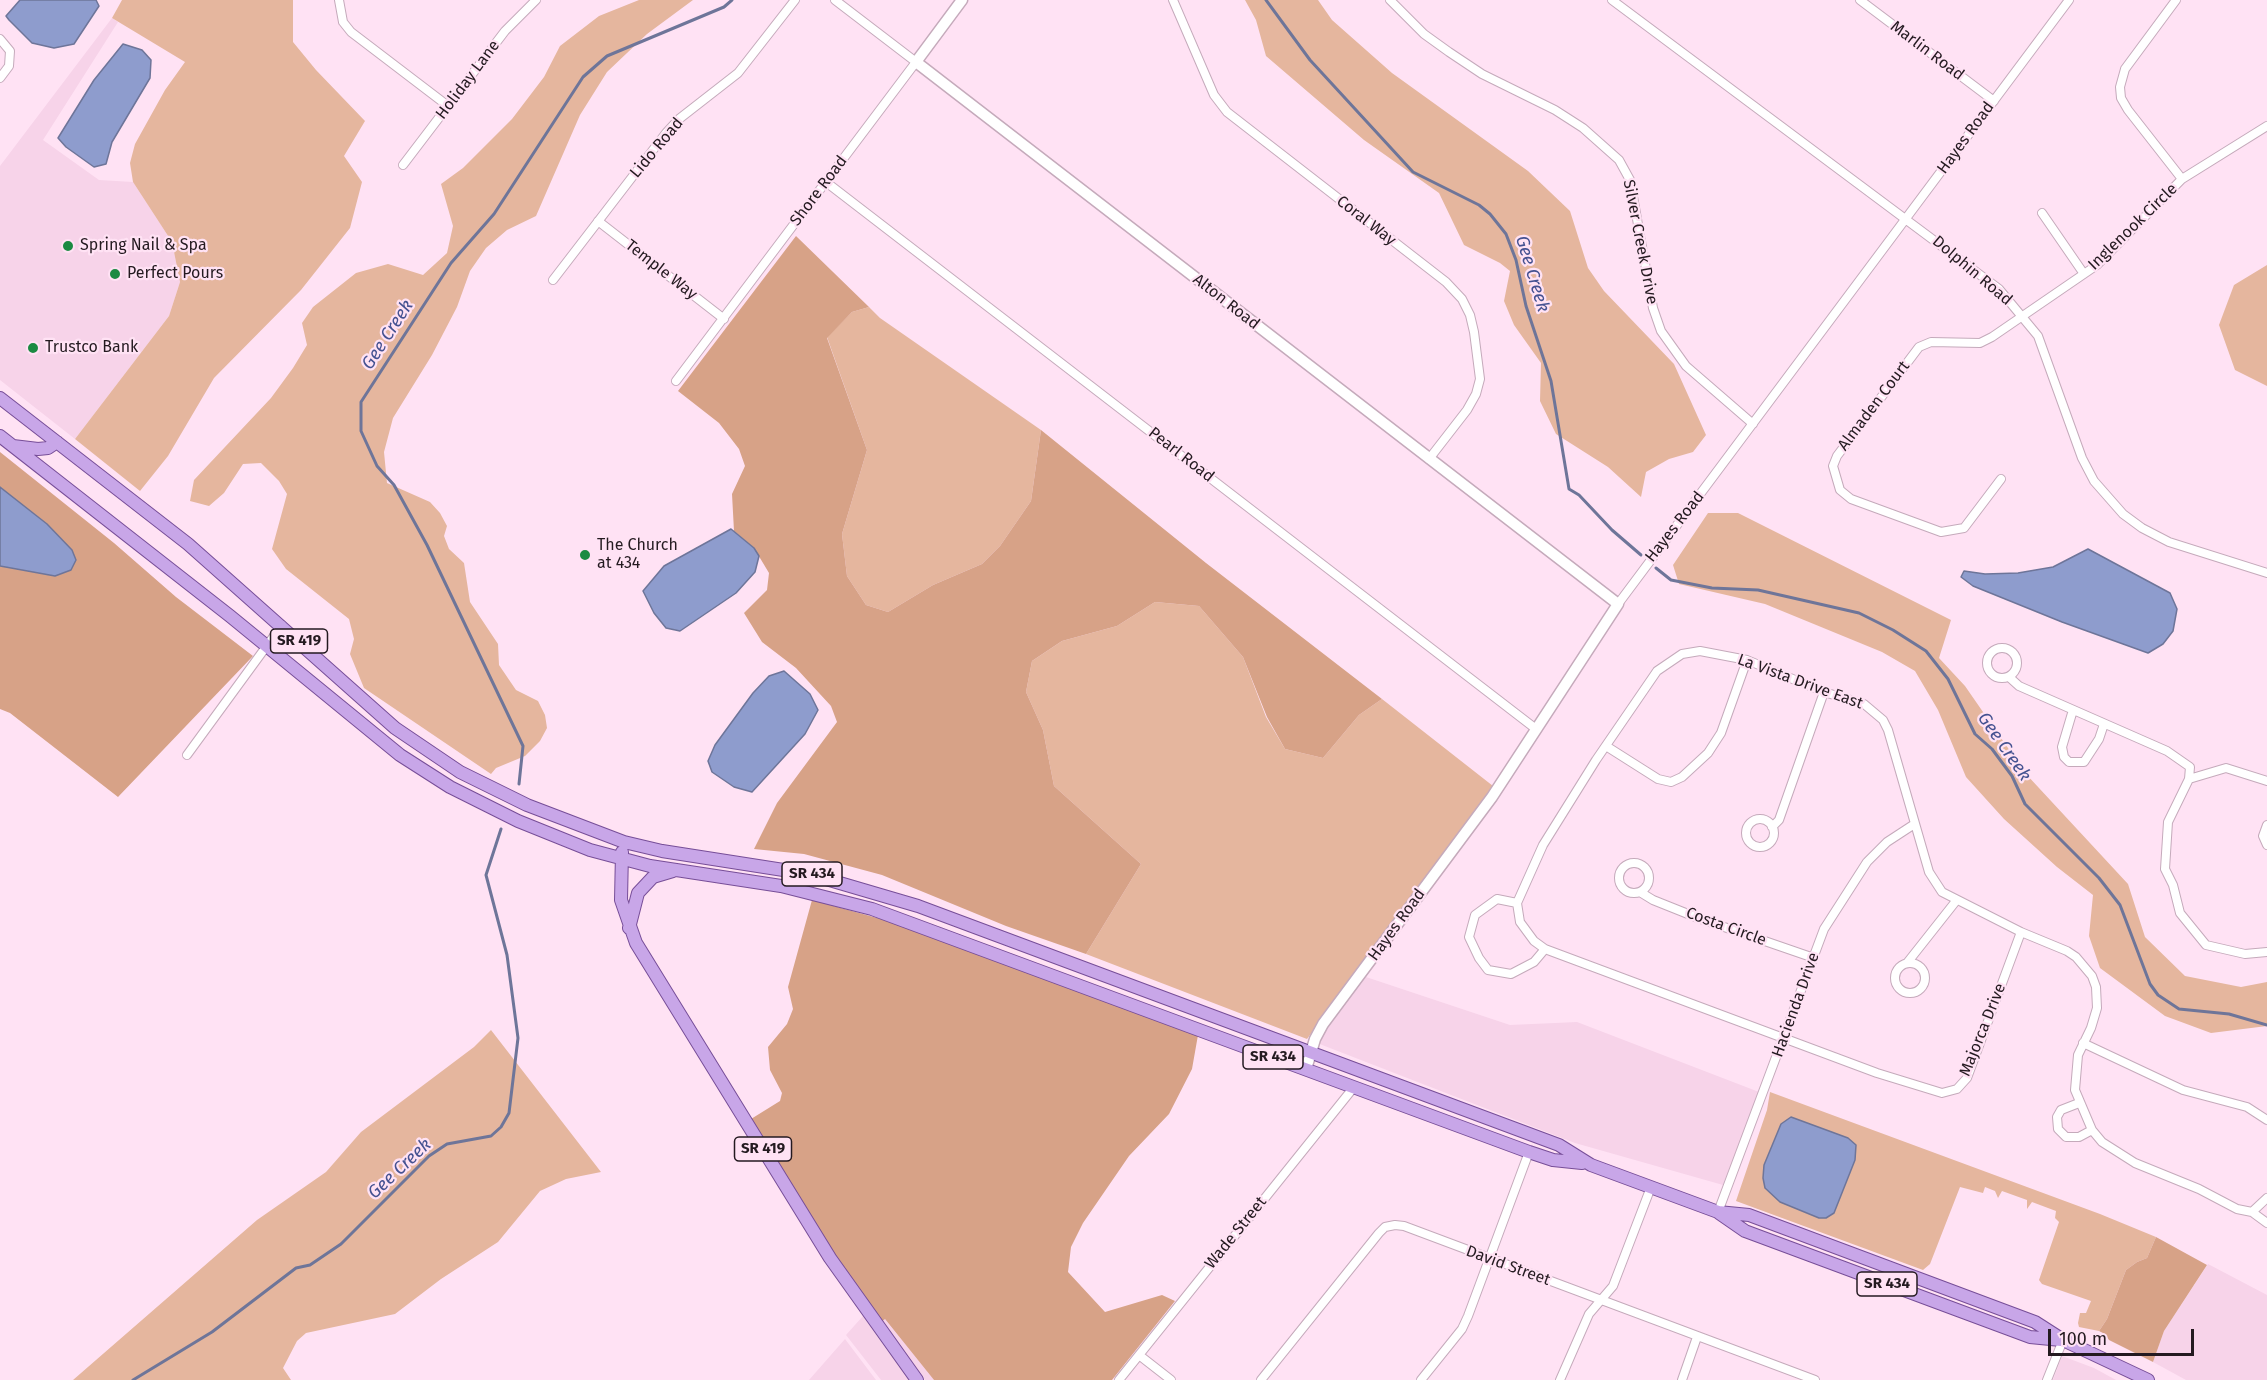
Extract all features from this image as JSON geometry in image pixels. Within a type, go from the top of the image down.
[{"type":"main road","name":"SR 419","points":[[0,398],[188,544],[282,625],[375,712],[434,756],[518,801],[624,842],[621,900],[629,929],[830,1258],[917,1380]]},
{"type":"main road","name":"SR 419","points":[[0,436],[267,646],[380,740],[450,787],[541,831],[622,858]]},
{"type":"main road","points":[[12,446],[38,449],[48,448],[57,442]]},
{"type":"main road","name":"SR 434","points":[[624,842],[662,851],[772,866],[837,880],[883,894],[1559,1145],[1583,1163]]},
{"type":"main road","name":"SR 434","points":[[622,858],[675,870],[773,884],[838,899],[1553,1160],[1583,1163],[1718,1212],[1749,1215],[2035,1322],[2062,1340],[2148,1380]]},
{"type":"main road","points":[[629,929],[638,893],[653,878],[675,870]]},
{"type":"main road","points":[[961,942],[973,935],[994,935]]},
{"type":"street","points":[[339,0],[343,22],[351,32],[448,106]]},
{"type":"street","name":"Holiday Lane","points":[[403,165],[505,31],[536,0]]},
{"type":"street","name":"Lido Road","points":[[552,280],[666,133],[679,119],[738,73],[795,0]]},
{"type":"street","name":"Alton Road","points":[[835,0],[1618,604]]},
{"type":"street","name":"Shore Road","points":[[676,381],[962,0]]},
{"type":"street","name":"Coral Way","points":[[1173,0],[1215,95],[1227,112],[1446,282],[1462,299],[1470,315],[1474,332],[1480,379],[1476,394],[1467,410],[1429,459]]},
{"type":"street","name":"Silver Creek Drive","points":[[1390,0],[1424,33],[1449,52],[1482,74],[1555,110],[1583,128],[1619,160],[1630,180],[1653,308],[1661,331],[1686,366],[1753,424]]},
{"type":"street","name":"Dolphin Road","points":[[1612,0],[1972,267],[1998,289],[2023,315],[2046,353],[2082,458],[2107,498],[2142,528],[2169,542],[2267,573]]},
{"type":"street","name":"Marlin Road","points":[[1860,0],[1994,101]]},
{"type":"street","name":"Hayes Road","points":[[1306,1069],[1310,1052],[1323,1024],[1492,797],[1618,604],[2069,0]]},
{"type":"street","name":"Inglenook Circle","points":[[2176,0],[2125,69],[2120,87],[2121,98],[2128,110],[2182,179]]},
{"type":"street","points":[[0,39],[10,51],[9,66],[0,78]]},
{"type":"street","name":"Inglenook Circle","points":[[2023,315],[2113,252],[2160,199],[2182,179],[2267,126]]},
{"type":"street","name":"Pearl Road","points":[[826,182],[1536,729]]},
{"type":"street","points":[[2042,213],[2084,274]]},
{"type":"street","name":"Temple Way","points":[[598,221],[724,319]]},
{"type":"street","name":"Almaden Court","points":[[2001,479],[1964,528],[1941,532],[1851,499],[1840,490],[1833,466],[1838,456],[1920,347],[1937,342],[1980,343],[2023,315]]},
{"type":"street","points":[[187,755],[282,625]]},
{"type":"street","name":"La Vista Drive East","points":[[1517,903],[1543,845],[1657,671],[1682,654],[1700,651],[1747,660],[1824,692],[1864,704],[1883,720],[1929,872],[1942,892],[2021,932],[2067,951],[2076,957],[2092,976],[2096,987],[2097,1008],[2075,1068],[2075,1090],[2079,1103]]},
{"type":"street","points":[[1606,746],[1658,779],[1671,782],[1682,777],[1708,753],[1721,733],[1747,660]]},
{"type":"street","points":[[2008,677],[2019,686],[2179,758],[2190,767],[2189,779],[2168,822],[2165,869],[2173,885],[2180,913],[2206,945],[2245,954],[2267,952]]},
{"type":"street","points":[[1772,827],[1779,820],[1824,692]]},
{"type":"street","points":[[2073,710],[2062,747],[2064,757],[2069,762],[2084,762],[2099,739],[2104,724]]},
{"type":"street","points":[[2189,779],[2226,768],[2267,781]]},
{"type":"street","name":"Hacienda Drive","points":[[1718,1212],[1824,929],[1867,862],[1887,842],[1913,825]]},
{"type":"street","points":[[2267,825],[2263,836],[2267,845]]},
{"type":"street","name":"Costa Circle","points":[[1640,892],[1653,900],[1698,918],[1814,958]]},
{"type":"street","points":[[1545,949],[1534,962],[1511,974],[1488,970],[1479,958],[1469,937],[1475,915],[1497,899],[1517,903],[1520,922],[1534,941],[1545,949],[1784,1039]]},
{"type":"street","points":[[1907,963],[1956,901]]},
{"type":"street","name":"Majorca Drive","points":[[1784,1039],[1942,1093],[1957,1089],[1967,1078],[2021,932]]},
{"type":"street","points":[[2083,1043],[2183,1090],[2247,1107],[2267,1120]]},
{"type":"street","name":"Wade Street","points":[[1119,1380],[1354,1087]]},
{"type":"street","points":[[2092,1131],[2079,1137],[2066,1137],[2058,1129],[2057,1117],[2061,1110],[2079,1103],[2092,1131],[2102,1142],[2135,1163],[2199,1189],[2237,1209],[2252,1212],[2267,1223]]},
{"type":"street","points":[[1421,1380],[1462,1329],[1530,1152]]},
{"type":"street","points":[[1560,1380],[1588,1314],[1613,1286],[1651,1187]]},
{"type":"street","points":[[2252,1212],[2267,1198]]},
{"type":"street","name":"David Street","points":[[1261,1380],[1385,1227],[1404,1226],[1815,1380]]},
{"type":"street","points":[[1682,1380],[1697,1337]]},
{"type":"street","points":[[2047,1380],[2062,1340]]},
{"type":"street","points":[[1139,1355],[1171,1380]]},
{"type":"shaded area","points":[[122,0],[293,0],[293,42],[316,70],[365,121],[344,156],[362,182],[350,228],[301,290],[214,378],[168,456],[140,491],[75,439],[169,316],[180,282],[172,242],[133,182],[130,163],[135,144],[165,90],[185,62],[112,18]]},
{"type":"shaded area","points":[[639,0],[693,0],[647,34],[607,72],[580,115],[536,216],[507,230],[486,248],[470,271],[457,307],[432,355],[393,418],[384,452],[387,483],[430,502],[440,513],[447,526],[444,536],[449,549],[464,563],[470,602],[498,644],[499,665],[516,690],[538,701],[545,715],[547,728],[540,741],[525,756],[496,768],[491,774],[364,688],[350,654],[354,639],[349,619],[286,569],[272,549],[287,494],[279,481],[261,463],[243,464],[224,493],[209,506],[190,501],[194,480],[271,398],[293,368],[307,345],[302,323],[313,307],[356,273],[388,264],[423,275],[447,253],[453,226],[441,184],[463,168],[512,119],[544,77],[560,46],[599,16]]},
{"type":"shaded area","points":[[1245,0],[1318,0],[1332,20],[1392,73],[1528,171],[1570,211],[1588,268],[1604,291],[1674,364],[1706,435],[1693,452],[1669,459],[1646,472],[1641,497],[1608,467],[1556,434],[1540,401],[1541,363],[1514,325],[1504,301],[1510,271],[1500,263],[1464,245],[1439,193],[1364,140],[1266,56],[1256,20]]},
{"type":"shaded area","points":[[112,18],[118,22],[43,140],[99,180],[133,182],[172,242],[180,282],[169,316],[75,439],[0,380],[0,166]]},
{"type":"shaded area","points":[[796,236],[869,307],[852,312],[827,338],[867,450],[842,534],[847,576],[866,605],[888,612],[933,585],[982,564],[1000,546],[1031,501],[1041,430],[1206,563],[1382,699],[1359,715],[1323,758],[1285,749],[1267,717],[1243,657],[1199,606],[1155,602],[1117,626],[1062,641],[1032,661],[1026,692],[1043,730],[1054,786],[1141,864],[1086,954],[1006,926],[882,875],[804,854],[754,849],[777,803],[837,722],[831,706],[796,668],[762,642],[744,613],[767,590],[769,573],[754,548],[734,531],[732,494],[745,466],[739,449],[719,423],[678,391]]},
{"type":"shaded area","points":[[2267,265],[2267,386],[2235,370],[2219,325],[2234,285]]},
{"type":"shaded area","points":[[869,307],[880,318],[1041,430],[1031,501],[1000,546],[982,564],[933,585],[888,612],[866,605],[847,576],[842,534],[867,450],[827,337],[852,312]]},
{"type":"shaded area","points":[[0,452],[114,543],[176,597],[253,656],[118,797],[10,713],[0,709],[0,566],[55,576],[72,550],[47,524],[0,487]]},
{"type":"shaded area","points":[[1708,513],[1738,513],[1951,620],[1939,658],[1965,686],[2026,774],[2128,884],[2145,937],[2185,976],[2241,987],[2267,982],[2267,1026],[2211,1033],[2165,1016],[2100,968],[2089,936],[2093,895],[2057,867],[2004,819],[1966,777],[1938,710],[1915,671],[1882,652],[1765,604],[1679,584],[1673,565]]},
{"type":"shaded area","points":[[1155,602],[1199,606],[1243,657],[1266,717],[1285,749],[1323,758],[1359,715],[1382,699],[1493,786],[1307,1039],[1086,954],[1141,864],[1054,786],[1043,730],[1026,692],[1032,661],[1062,641],[1117,626]]},
{"type":"shaded area","points":[[812,900],[888,921],[1198,1035],[1192,1069],[1169,1114],[1129,1156],[1083,1223],[1071,1247],[1068,1272],[1105,1312],[1162,1295],[1175,1301],[1112,1380],[934,1380],[885,1319],[881,1322],[834,1254],[751,1119],[780,1101],[782,1093],[770,1070],[768,1047],[787,1024],[793,1009],[788,987]]},
{"type":"shaded area","points":[[1366,977],[1510,1025],[1577,1022],[1759,1092],[1723,1185],[1575,1143],[1317,1043]]},
{"type":"shaded area","points":[[491,1030],[601,1172],[566,1179],[540,1191],[498,1242],[441,1279],[395,1314],[306,1333],[297,1341],[283,1368],[291,1380],[73,1380],[257,1220],[326,1172],[361,1132],[474,1047]]},
{"type":"shaded area","points":[[1770,1092],[2100,1214],[2156,1237],[2147,1258],[2126,1270],[2107,1319],[2099,1331],[2079,1327],[2080,1313],[2086,1313],[2091,1301],[2042,1284],[2039,1280],[2059,1222],[2055,1218],[2056,1211],[2032,1202],[2027,1209],[2027,1200],[2002,1191],[1998,1198],[1995,1191],[1985,1187],[1983,1193],[1960,1187],[1930,1264],[1923,1270],[1736,1201],[1767,1110]]},
{"type":"shaded area","points":[[2156,1237],[2207,1265],[2164,1331],[2153,1362],[2109,1340],[2099,1331],[2107,1319],[2126,1270],[2147,1258]]},
{"type":"shaded area","points":[[2208,1264],[2267,1295],[2267,1380],[2186,1380],[2153,1362],[2164,1331]]},
{"type":"shaded area","points":[[863,1316],[910,1380],[881,1380],[846,1335]]},
{"type":"shaded area","points":[[884,1318],[934,1380],[925,1380],[881,1322]]},
{"type":"shaded area","points":[[845,1339],[876,1380],[809,1380]]},
{"type":"shaded area","points":[[2062,1356],[2094,1368],[2116,1380],[2053,1380]]},
{"type":"water","points":[[20,0],[96,0],[99,6],[74,44],[54,48],[32,43],[6,16]]},
{"type":"water","points":[[123,44],[142,50],[151,60],[150,78],[112,142],[106,164],[94,167],[66,147],[58,138],[94,80]]},
{"type":"water","points":[[0,487],[47,524],[72,550],[76,560],[71,570],[55,576],[0,566]]},
{"type":"water","points":[[731,529],[754,548],[759,556],[755,572],[736,593],[680,631],[666,628],[654,613],[643,591],[664,566]]},
{"type":"water","points":[[2088,549],[2170,593],[2177,609],[2173,631],[2163,644],[2148,653],[1973,586],[1961,577],[1964,571],[1985,574],[2018,573],[2053,567]]},
{"type":"water","points":[[784,671],[810,694],[818,710],[805,734],[752,792],[734,787],[712,772],[708,761],[715,745],[753,693],[769,676]]},
{"type":"water","points":[[1791,1117],[1848,1138],[1856,1145],[1855,1160],[1834,1213],[1826,1218],[1819,1218],[1780,1202],[1765,1188],[1764,1165],[1781,1124]]},
{"type":"waterway","name":"Gee Creek","points":[[519,784],[523,746],[427,545],[394,485],[377,466],[361,431],[361,402],[451,263],[494,214],[583,77],[607,56],[724,7],[732,0]]},
{"type":"waterway","name":"Gee Creek","points":[[1266,0],[1310,60],[1413,172],[1479,205],[1490,214],[1506,234],[1516,260],[1526,306],[1551,381],[1569,489],[1579,495],[1612,530],[1641,555]]},
{"type":"waterway","name":"Gee Creek","points":[[1656,568],[1671,580],[1712,588],[1758,590],[1859,613],[1893,630],[1926,651],[1948,679],[1975,734],[1992,749],[2012,776],[2025,804],[2099,878],[2120,905],[2150,984],[2158,995],[2179,1009],[2229,1014],[2267,1025]]},
{"type":"waterway","name":"Gee Creek","points":[[133,1380],[212,1332],[296,1268],[310,1265],[341,1244],[429,1156],[447,1144],[491,1136],[501,1127],[509,1113],[518,1038],[507,955],[486,875],[501,829]]},
{"type":"place","name":"Spring Nail & Spa","points":[[68,246]]},
{"type":"place","name":"Perfect Pours","points":[[115,274]]},
{"type":"place","name":"Trustco Bank","points":[[33,348]]},
{"type":"place","name":"The Church at 434","points":[[585,555]]}]
